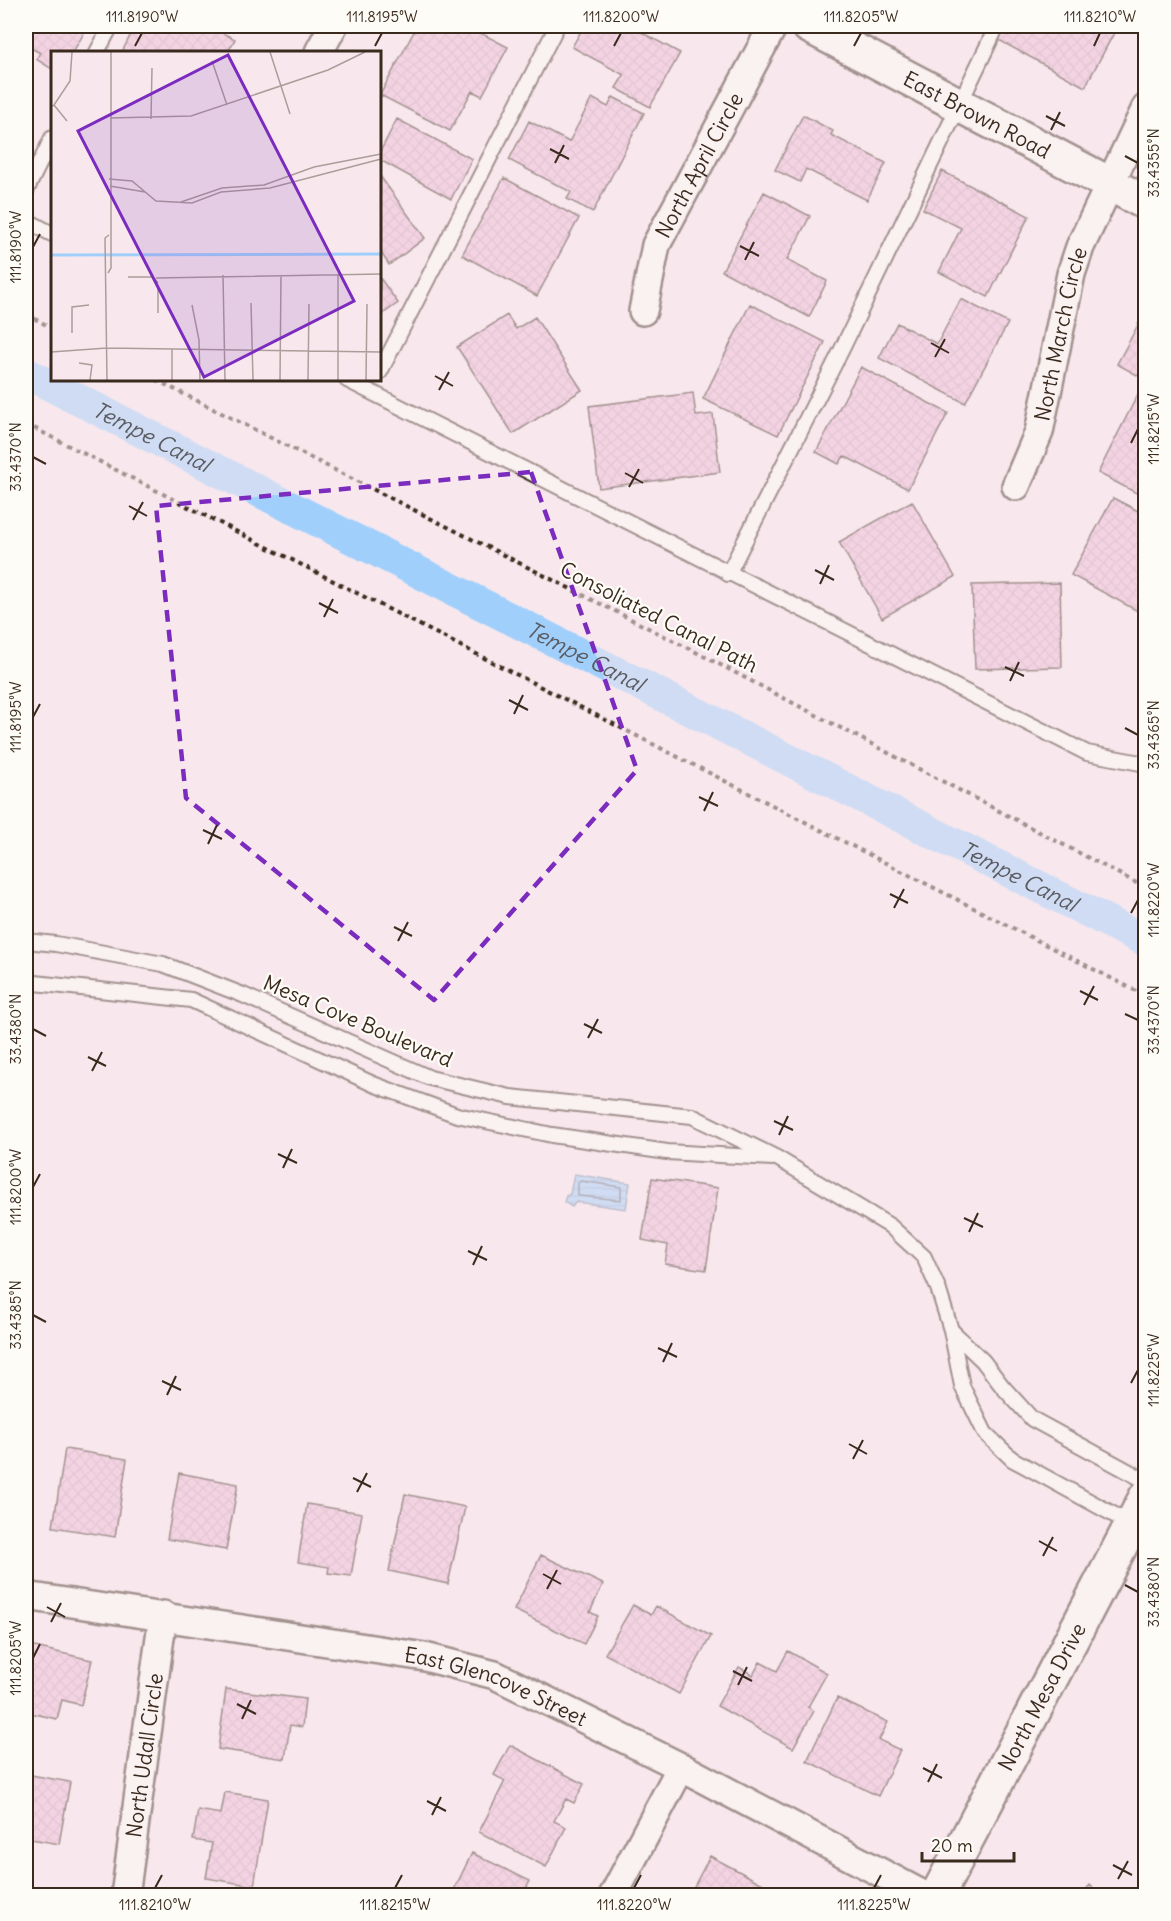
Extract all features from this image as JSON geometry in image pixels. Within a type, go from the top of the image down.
[{"type":"main road","name":"East Brown Road","points":[[808,26],[1146,203]]},
{"type":"main road","name":"North Mesa Drive","points":[[937,1896],[1138,1511]]},
{"type":"street","points":[[320,51],[333,26]]},
{"type":"street","name":"North April Circle","points":[[643,311],[656,245],[773,26]]},
{"type":"street","name":"North March Circle","points":[[1016,486],[1039,432],[1071,274],[1080,247],[1146,108]]},
{"type":"street","name":"East Glencove Street","points":[[26,1596],[424,1656],[495,1675],[681,1767],[925,1896]]},
{"type":"street","name":"North Udall Circle","points":[[125,1896],[163,1615]]},
{"type":"street","points":[[613,1896],[681,1767]]},
{"type":"lane","points":[[98,51],[111,26]]},
{"type":"lane","points":[[381,370],[558,26]]},
{"type":"lane","points":[[728,574],[843,347],[997,26]]},
{"type":"lane","points":[[26,190],[51,140]]},
{"type":"lane","points":[[26,220],[51,233]]},
{"type":"lane","points":[[352,381],[373,385],[728,574],[1087,753],[1146,764]]},
{"type":"lane","name":"Mesa Cove Boulevard","points":[[26,941],[56,944],[163,964],[243,995],[430,1078],[510,1097],[692,1116],[777,1158],[890,1226],[924,1257],[938,1288],[951,1330],[962,1386],[977,1421],[994,1444],[1012,1458],[1138,1511]]},
{"type":"lane","name":"Mesa Cove Boulevard","points":[[26,982],[191,1000],[373,1084],[457,1115],[552,1135],[667,1152],[777,1158]]},
{"type":"lane","name":"Mesa Cove Boulevard","points":[[951,1330],[983,1361],[1032,1419],[1146,1481]]},
{"type":"path","points":[[26,314],[51,326]]},
{"type":"path","name":"Consoliated Canal Path","points":[[158,381],[692,650],[1146,888]]},
{"type":"path","points":[[26,424],[1146,996]]},
{"type":"highlighted area","points":[[531,472],[637,770],[434,1000],[186,798],[156,506]]},
{"type":"water","points":[[574,1174],[630,1183],[626,1209],[576,1202],[572,1207],[564,1202],[566,1196],[570,1194]]},
{"type":"building","points":[[26,26],[88,26],[74,51],[51,51],[51,68],[36,59],[40,53],[26,45]]},
{"type":"building","points":[[135,26],[208,26],[235,39],[229,51],[122,51]]},
{"type":"building","points":[[417,26],[467,26],[508,47],[482,96],[472,91],[450,131],[381,96]]},
{"type":"building","points":[[584,26],[630,26],[680,53],[650,107],[616,88],[624,75],[572,47]]},
{"type":"building","points":[[1004,26],[1104,26],[1115,31],[1085,87],[997,39]]},
{"type":"building","points":[[613,97],[644,113],[593,212],[567,199],[571,192],[509,160],[529,121],[569,142],[592,98],[608,107]]},
{"type":"building","points":[[803,115],[833,131],[831,135],[886,163],[867,200],[806,169],[800,182],[775,170]]},
{"type":"building","points":[[397,119],[472,159],[451,199],[381,161],[381,150]]},
{"type":"building","points":[[942,171],[1029,216],[988,297],[939,272],[961,228],[923,209]]},
{"type":"building","points":[[381,177],[425,238],[389,265],[381,253]]},
{"type":"building","points":[[504,178],[579,218],[537,296],[462,255]]},
{"type":"building","points":[[764,192],[810,216],[787,260],[827,281],[809,317],[722,271]]},
{"type":"building","points":[[381,279],[398,303],[381,315]]},
{"type":"building","points":[[961,299],[1008,323],[965,403],[879,358],[897,323],[937,344]]},
{"type":"building","points":[[750,304],[825,342],[778,435],[703,399]]},
{"type":"building","points":[[1146,310],[1146,380],[1117,364]]},
{"type":"building","points":[[507,315],[516,329],[535,317],[582,390],[513,434],[457,347]]},
{"type":"building","points":[[861,367],[948,413],[908,489],[844,456],[839,464],[816,452]]},
{"type":"building","points":[[1139,392],[1146,396],[1146,498],[1098,473]]},
{"type":"building","points":[[693,393],[696,416],[713,414],[720,472],[599,488],[589,406]]},
{"type":"building","points":[[1113,498],[1146,515],[1145,615],[1071,575]]},
{"type":"building","points":[[912,501],[955,577],[882,618],[839,542]]},
{"type":"building","points":[[1060,583],[1062,667],[975,669],[972,585]]},
{"type":"building","points":[[652,1178],[718,1188],[706,1270],[665,1264],[668,1245],[642,1240]]},
{"type":"building","points":[[65,1449],[127,1459],[115,1537],[53,1527]]},
{"type":"building","points":[[179,1473],[238,1484],[226,1550],[167,1539]]},
{"type":"building","points":[[405,1494],[465,1507],[448,1584],[389,1571]]},
{"type":"building","points":[[307,1504],[362,1513],[351,1576],[328,1573],[329,1567],[298,1562]]},
{"type":"building","points":[[541,1555],[603,1584],[590,1612],[598,1616],[584,1644],[514,1610]]},
{"type":"building","points":[[633,1605],[651,1615],[656,1606],[711,1636],[679,1694],[605,1654]]},
{"type":"building","points":[[26,1645],[92,1660],[81,1705],[62,1700],[57,1719],[26,1712]]},
{"type":"building","points":[[788,1651],[827,1673],[808,1707],[814,1711],[793,1748],[717,1706],[739,1667],[753,1675],[760,1662],[777,1671]]},
{"type":"building","points":[[226,1689],[305,1699],[302,1727],[290,1725],[285,1759],[218,1749]]},
{"type":"building","points":[[837,1698],[888,1722],[879,1740],[900,1750],[878,1796],[807,1761]]},
{"type":"building","points":[[510,1745],[584,1784],[574,1803],[566,1799],[554,1821],[566,1827],[546,1867],[479,1832],[505,1781],[494,1775]]},
{"type":"building","points":[[26,1774],[70,1782],[59,1844],[26,1838]]},
{"type":"building","points":[[225,1792],[268,1799],[254,1886],[206,1878],[212,1843],[193,1840],[198,1810],[221,1814]]},
{"type":"building","points":[[472,1853],[530,1881],[522,1896],[451,1896]]},
{"type":"building","points":[[710,1856],[765,1885],[759,1896],[689,1896]]},
{"type":"building","points":[[1090,1885],[1101,1896],[1080,1896]]},
{"type":"waterway","name":"Tempe Canal","points":[[26,373],[1146,941]]}]
